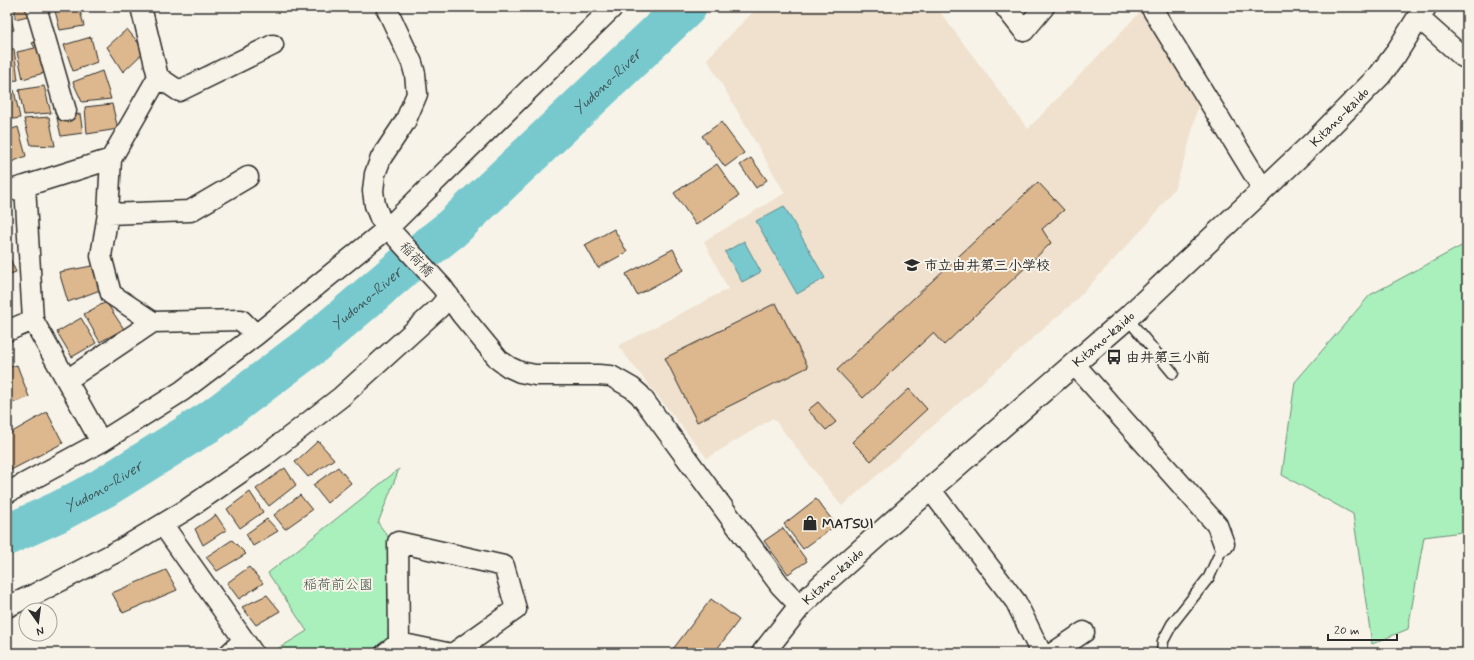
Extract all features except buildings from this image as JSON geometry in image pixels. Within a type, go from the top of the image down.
[{"type":"main road","name":"Kitano-kaido","points":[[763,653],[800,606],[930,489],[1127,318],[1371,85],[1395,55],[1422,13]]},
{"type":"street","points":[[36,7],[66,112]]},
{"type":"street","points":[[141,7],[158,77],[111,159],[108,214],[101,256],[111,294],[153,322]]},
{"type":"street","name":"稲荷橋","points":[[386,7],[412,63],[417,94],[405,122],[381,158],[375,174],[373,191],[375,204],[380,218],[446,291],[462,315],[499,360],[508,367],[520,372],[535,375],[611,376],[632,388],[640,395],[780,585],[800,606]]},
{"type":"street","points":[[7,493],[101,442],[182,391],[390,230],[613,7]]},
{"type":"street","points":[[1005,7],[1024,31],[1044,7]]},
{"type":"street","points":[[1151,7],[1263,189]]},
{"type":"street","points":[[1422,13],[1463,57],[1467,58]]},
{"type":"street","points":[[158,77],[179,90],[273,45]]},
{"type":"street","points":[[101,442],[33,320],[16,188],[111,159]]},
{"type":"street","points":[[108,214],[190,211],[248,177]]},
{"type":"street","points":[[7,607],[120,550],[163,525],[266,455],[334,402],[423,323],[439,308],[446,291]]},
{"type":"street","points":[[7,332],[33,320]]},
{"type":"street","points":[[67,380],[153,322],[241,320],[256,335]]},
{"type":"street","points":[[1074,364],[1217,525],[1224,544]]},
{"type":"street","points":[[930,489],[1016,602],[1041,653]]},
{"type":"street","points":[[163,525],[249,646],[230,653]]},
{"type":"street","points":[[448,653],[392,648],[398,542],[504,566],[516,609],[454,653]]},
{"type":"street","points":[[1053,653],[1084,632]]},
{"type":"lane","points":[[1127,318],[1173,372]]},
{"type":"lane","points":[[1162,653],[1162,641],[1172,624],[1209,577],[1224,544]]},
{"type":"shaded area","name":"市立由井第三小学校","points":[[758,7],[936,7],[1028,129],[1145,7],[1199,102],[1186,155],[1175,187],[1150,221],[1074,302],[842,506],[773,418],[707,458],[618,346],[728,289],[704,241],[785,193],[707,59]]},
{"type":"green space","points":[[1467,243],[1467,556],[1462,532],[1424,537],[1408,629],[1372,644],[1353,514],[1282,475],[1295,382],[1370,295]]},
{"type":"green space","name":"稲荷前公園","points":[[399,469],[378,523],[392,542],[388,638],[368,653],[271,653],[307,631],[268,573]]},
{"type":"water","points":[[784,206],[825,278],[797,294],[756,221]]},
{"type":"water","points":[[744,241],[761,272],[742,282],[725,252]]},
{"type":"waterway","name":"Yudono-River","points":[[7,535],[58,512],[103,488],[212,420],[313,344],[408,263],[450,230],[686,7]]},
{"type":"place","name":"市立由井第三小学校","points":[[912,265]]},
{"type":"place","name":"由井第三小前","points":[[1114,357]]},
{"type":"place","name":"MATSUI","points":[[810,523]]}]
